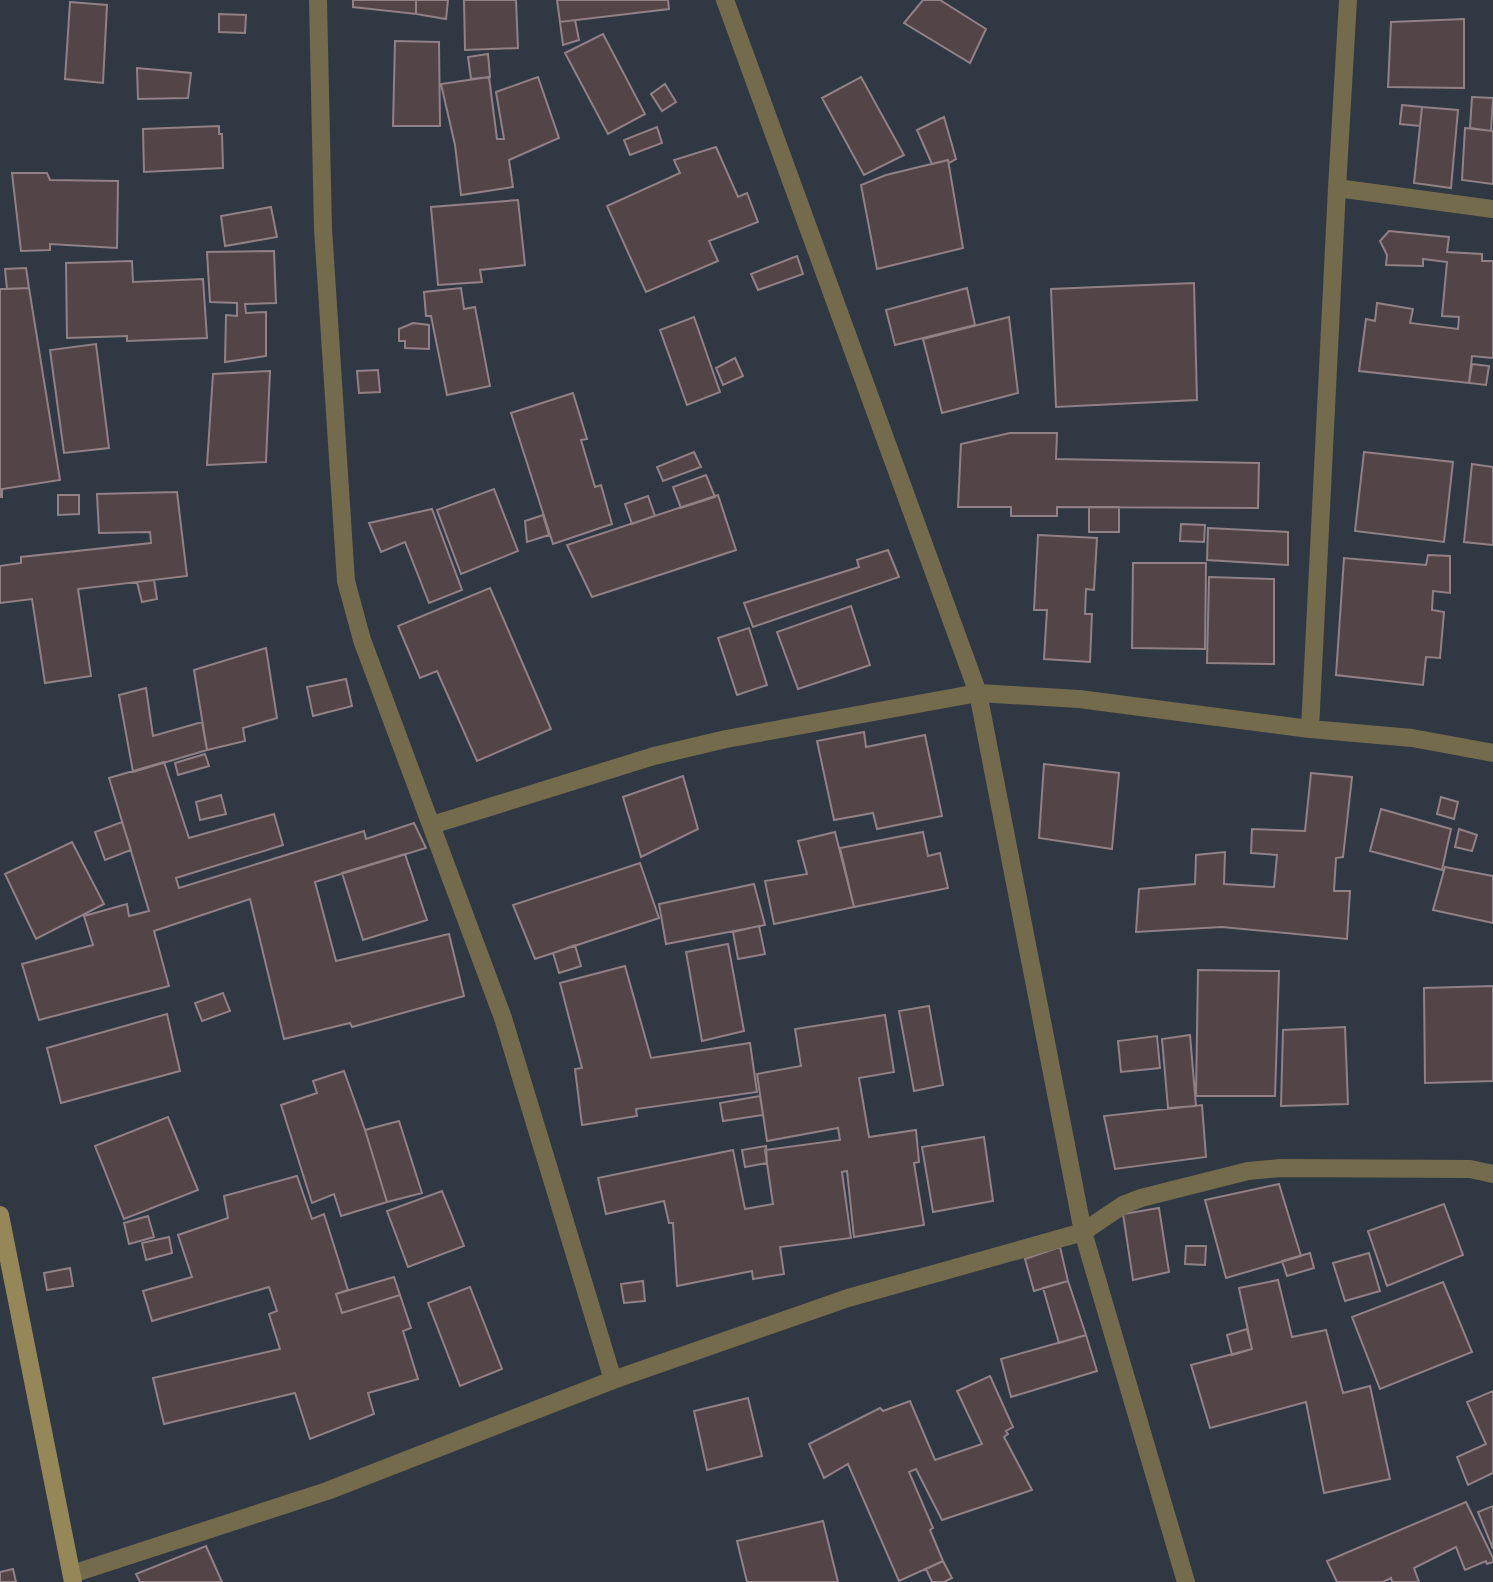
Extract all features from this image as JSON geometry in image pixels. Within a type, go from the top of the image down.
[{"type":"main road","points":[[0,1215],[72,1578]]},
{"type":"street","points":[[318,0],[323,229],[346,581],[362,640],[503,1018],[613,1380]]},
{"type":"street","points":[[725,0],[978,693],[1083,1232],[1186,1582]]},
{"type":"street","points":[[1310,729],[1348,0]]},
{"type":"street","points":[[1337,188],[1493,209]]},
{"type":"street","points":[[432,825],[654,756],[726,739],[978,693],[1079,699],[1310,729],[1412,738],[1493,753]]},
{"type":"street","points":[[72,1578],[327,1491],[613,1380],[848,1298],[1083,1232],[1123,1205],[1141,1198],[1248,1171],[1281,1168],[1470,1169],[1493,1174]]},
{"type":"building","points":[[353,0],[416,0],[416,14],[353,7]]},
{"type":"building","points":[[416,0],[448,0],[446,19],[416,14]]},
{"type":"building","points":[[464,0],[516,0],[518,48],[465,50]]},
{"type":"building","points":[[557,0],[668,0],[669,9],[560,22]]},
{"type":"building","points":[[923,0],[940,0],[986,29],[970,63],[904,23]]},
{"type":"building","points":[[70,2],[107,5],[103,83],[65,79]]},
{"type":"building","points":[[219,14],[246,15],[245,33],[219,32]]},
{"type":"building","points":[[1464,19],[1464,88],[1388,87],[1391,22]]},
{"type":"building","points":[[575,20],[579,40],[563,45],[560,22]]},
{"type":"building","points":[[603,34],[645,114],[608,134],[565,53]]},
{"type":"building","points":[[395,41],[439,42],[440,126],[393,126]]},
{"type":"building","points":[[488,54],[490,77],[471,79],[468,57]]},
{"type":"building","points":[[137,68],[191,73],[188,98],[138,99]]},
{"type":"building","points":[[489,77],[497,139],[504,139],[496,92],[538,77],[559,138],[509,160],[513,187],[461,195],[455,145],[441,84]]},
{"type":"building","points":[[861,77],[904,155],[864,175],[822,98]]},
{"type":"building","points":[[665,84],[676,102],[662,111],[651,94]]},
{"type":"building","points":[[1472,97],[1493,98],[1491,131],[1470,128]]},
{"type":"building","points":[[1402,105],[1422,107],[1420,126],[1400,124]]},
{"type":"building","points":[[1422,107],[1458,110],[1451,188],[1414,183]]},
{"type":"building","points":[[944,117],[956,159],[949,163],[948,160],[932,164],[917,130]]},
{"type":"building","points":[[219,126],[219,134],[222,134],[223,168],[144,172],[143,129]]},
{"type":"building","points":[[657,127],[662,143],[630,155],[624,140]]},
{"type":"building","points":[[1465,128],[1493,131],[1493,184],[1462,180]]},
{"type":"building","points":[[716,147],[738,197],[747,193],[758,222],[709,241],[718,261],[646,292],[607,206],[680,173],[674,160]]},
{"type":"building","points":[[948,160],[963,248],[877,269],[861,185],[886,175]]},
{"type":"building","points":[[12,173],[47,173],[50,180],[118,181],[117,248],[50,244],[50,250],[21,251]]},
{"type":"building","points":[[518,200],[525,265],[480,270],[482,282],[438,285],[431,207]]},
{"type":"building","points":[[271,207],[277,237],[225,246],[221,216]]},
{"type":"building","points":[[1389,231],[1449,237],[1447,252],[1482,254],[1482,261],[1493,261],[1493,358],[1472,356],[1469,383],[1359,371],[1366,319],[1375,321],[1377,303],[1413,309],[1410,323],[1458,329],[1459,317],[1442,316],[1447,262],[1423,259],[1423,266],[1386,265],[1387,255],[1380,241]]},
{"type":"building","points":[[274,251],[276,303],[245,304],[246,313],[266,312],[266,356],[225,362],[226,315],[237,316],[237,303],[210,302],[207,252]]},
{"type":"building","points":[[797,256],[803,274],[758,290],[751,274]]},
{"type":"building","points":[[132,261],[133,282],[203,279],[207,338],[127,341],[127,336],[67,338],[66,263]]},
{"type":"building","points":[[26,268],[29,288],[7,289],[5,269]]},
{"type":"building","points":[[1194,283],[1197,400],[1056,407],[1051,289]]},
{"type":"building","points":[[29,288],[60,480],[2,489],[0,497],[0,289]]},
{"type":"building","points":[[461,288],[464,309],[475,307],[490,386],[447,395],[431,316],[426,316],[424,292]]},
{"type":"building","points":[[967,288],[975,325],[895,345],[886,310]]},
{"type":"building","points":[[694,317],[720,392],[687,405],[660,330]]},
{"type":"building","points":[[1009,317],[1018,393],[942,413],[923,339]]},
{"type":"building","points":[[413,323],[429,325],[429,349],[405,348],[405,341],[399,341],[399,329]]},
{"type":"building","points":[[96,344],[109,448],[64,453],[50,350]]},
{"type":"building","points":[[735,358],[743,376],[723,385],[716,368]]},
{"type":"building","points":[[1472,364],[1489,366],[1486,385],[1469,383]]},
{"type":"building","points":[[378,370],[380,392],[359,393],[357,371]]},
{"type":"building","points":[[270,371],[266,462],[207,465],[213,374]]},
{"type":"building","points":[[573,393],[587,439],[581,440],[595,487],[601,485],[612,524],[553,544],[511,413]]},
{"type":"building","points":[[1010,433],[1057,433],[1056,459],[1259,463],[1258,508],[1057,507],[1057,516],[1011,516],[1011,507],[958,507],[961,444]]},
{"type":"building","points":[[694,452],[701,467],[663,481],[657,467]]},
{"type":"building","points":[[1364,452],[1453,462],[1444,542],[1355,531]]},
{"type":"building","points":[[1472,464],[1493,467],[1493,545],[1464,542]]},
{"type":"building","points":[[706,475],[715,497],[681,508],[673,487]]},
{"type":"building","points":[[494,489],[518,551],[461,574],[437,510]]},
{"type":"building","points":[[177,492],[187,576],[78,589],[91,676],[45,683],[32,599],[0,603],[0,566],[21,563],[21,557],[151,543],[150,532],[99,533],[97,494]]},
{"type":"building","points":[[58,495],[79,495],[79,514],[58,515]]},
{"type":"building","points":[[718,495],[736,550],[592,597],[567,545]]},
{"type":"building","points":[[648,496],[655,516],[632,524],[625,504]]},
{"type":"building","points":[[1089,507],[1119,507],[1119,532],[1089,532]]},
{"type":"building","points":[[432,509],[462,590],[429,603],[405,542],[381,552],[369,523]]},
{"type":"building","points":[[543,515],[549,535],[527,542],[525,521]]},
{"type":"building","points":[[1181,524],[1205,525],[1204,542],[1180,541]]},
{"type":"building","points":[[1208,528],[1288,532],[1288,565],[1207,560]]},
{"type":"building","points":[[1038,535],[1097,538],[1094,590],[1086,589],[1085,614],[1092,614],[1090,662],[1044,659],[1047,610],[1034,610]]},
{"type":"building","points":[[888,550],[899,577],[753,627],[744,603],[859,567],[857,560]]},
{"type":"building","points":[[1428,555],[1450,556],[1450,593],[1433,591],[1432,610],[1444,612],[1440,658],[1426,657],[1423,685],[1336,675],[1344,558],[1426,565]]},
{"type":"building","points":[[1133,563],[1206,563],[1205,649],[1132,648]]},
{"type":"building","points":[[1209,577],[1274,579],[1274,664],[1207,663]]},
{"type":"building","points":[[154,580],[157,599],[142,602],[137,582]]},
{"type":"building","points":[[490,588],[551,729],[477,761],[437,671],[420,678],[398,626]]},
{"type":"building","points":[[851,606],[870,665],[798,689],[777,632]]},
{"type":"building","points":[[749,628],[767,685],[737,695],[718,638]]},
{"type":"building","points":[[266,648],[277,718],[243,728],[245,741],[207,750],[194,670]]},
{"type":"building","points":[[346,679],[352,706],[313,716],[307,687]]},
{"type":"building","points":[[146,688],[153,736],[202,722],[207,750],[133,772],[119,695]]},
{"type":"building","points":[[864,732],[866,747],[925,735],[942,816],[877,829],[873,813],[834,820],[817,741]]},
{"type":"building","points":[[205,754],[209,766],[178,775],[175,763]]},
{"type":"building","points":[[164,762],[189,838],[274,814],[283,845],[176,878],[179,888],[364,831],[366,839],[414,823],[426,848],[315,882],[336,961],[449,934],[464,996],[352,1027],[350,1023],[284,1039],[250,899],[154,931],[169,986],[39,1020],[22,964],[93,945],[84,916],[127,904],[129,916],[149,911],[109,778]]},
{"type":"building","points":[[1044,764],[1119,773],[1112,849],[1039,838]]},
{"type":"building","points":[[1311,773],[1352,777],[1343,857],[1336,858],[1334,891],[1350,891],[1347,939],[1222,927],[1136,932],[1139,889],[1195,884],[1196,855],[1225,852],[1224,884],[1274,887],[1277,855],[1251,853],[1252,829],[1305,831]]},
{"type":"building","points":[[683,776],[698,829],[641,857],[623,797]]},
{"type":"building","points":[[221,795],[226,814],[200,820],[196,802]]},
{"type":"building","points":[[1441,797],[1458,802],[1454,819],[1437,814]]},
{"type":"building","points":[[1381,809],[1451,829],[1442,870],[1370,851]]},
{"type":"building","points":[[122,822],[131,850],[105,860],[95,832]]},
{"type":"building","points":[[1459,829],[1477,835],[1472,851],[1455,847]]},
{"type":"building","points":[[835,832],[854,907],[774,924],[765,881],[807,874],[798,841]]},
{"type":"building","points":[[923,832],[928,856],[940,853],[948,888],[854,907],[840,848]]},
{"type":"building","points":[[72,842],[104,904],[36,939],[5,874]]},
{"type":"building","points":[[405,854],[427,920],[363,940],[342,873]]},
{"type":"building","points":[[640,863],[659,918],[535,959],[513,905]]},
{"type":"building","points":[[1445,867],[1493,876],[1493,923],[1433,910]]},
{"type":"building","points":[[754,884],[765,925],[666,944],[659,904]]},
{"type":"building","points":[[759,926],[765,954],[738,959],[733,932]]},
{"type":"building","points":[[728,944],[744,1031],[702,1041],[686,952]]},
{"type":"building","points":[[575,945],[581,966],[559,973],[553,953]]},
{"type":"building","points":[[625,966],[651,1058],[750,1043],[757,1092],[636,1109],[637,1116],[582,1125],[575,1069],[582,1068],[560,983]]},
{"type":"building","points":[[1198,970],[1279,971],[1275,1096],[1196,1096]]},
{"type":"building","points":[[1493,986],[1493,1081],[1425,1083],[1424,988]]},
{"type":"building","points":[[223,993],[230,1011],[202,1021],[195,1003]]},
{"type":"building","points":[[929,1006],[943,1085],[914,1091],[899,1011]]},
{"type":"building","points":[[167,1014],[180,1071],[61,1103],[47,1048]]},
{"type":"building","points":[[885,1015],[894,1072],[859,1078],[869,1137],[916,1130],[919,1162],[914,1163],[924,1225],[854,1237],[847,1171],[842,1172],[851,1238],[780,1247],[784,1274],[753,1279],[752,1271],[677,1286],[673,1223],[669,1223],[664,1201],[606,1214],[598,1178],[733,1150],[745,1209],[773,1204],[765,1150],[840,1140],[838,1128],[767,1141],[757,1074],[801,1066],[795,1029]]},
{"type":"building","points":[[1345,1027],[1348,1104],[1281,1106],[1283,1030]]},
{"type":"building","points":[[1190,1035],[1196,1106],[1168,1108],[1162,1039]]},
{"type":"building","points":[[1157,1036],[1160,1068],[1121,1072],[1118,1041]]},
{"type":"building","points":[[344,1071],[387,1202],[341,1216],[334,1194],[312,1203],[281,1105],[317,1093],[313,1081]]},
{"type":"building","points":[[760,1096],[763,1115],[723,1121],[720,1103]]},
{"type":"building","points":[[1202,1105],[1206,1157],[1115,1169],[1104,1116]]},
{"type":"building","points":[[168,1117],[198,1190],[124,1219],[95,1146]]},
{"type":"building","points":[[399,1121],[422,1193],[387,1202],[365,1130]]},
{"type":"building","points":[[984,1137],[993,1201],[933,1212],[922,1147]]},
{"type":"building","points":[[766,1146],[767,1163],[745,1167],[742,1150]]},
{"type":"building","points":[[297,1176],[312,1219],[324,1214],[348,1290],[336,1294],[342,1313],[400,1295],[411,1328],[403,1331],[418,1379],[368,1393],[374,1414],[310,1439],[295,1393],[164,1424],[153,1378],[280,1349],[269,1314],[277,1311],[269,1287],[152,1321],[143,1291],[192,1277],[178,1235],[228,1218],[224,1196]]},
{"type":"building","points":[[1279,1184],[1301,1256],[1226,1278],[1205,1200]]},
{"type":"building","points":[[442,1191],[464,1246],[408,1267],[387,1211]]},
{"type":"building","points":[[1444,1204],[1463,1255],[1387,1286],[1368,1231]]},
{"type":"building","points":[[1159,1208],[1169,1272],[1133,1280],[1123,1214]]},
{"type":"building","points":[[148,1216],[154,1237],[129,1244],[124,1223]]},
{"type":"building","points":[[169,1237],[172,1253],[146,1260],[142,1243]]},
{"type":"building","points":[[1186,1246],[1206,1246],[1205,1265],[1185,1264]]},
{"type":"building","points":[[1060,1247],[1068,1281],[1034,1291],[1025,1259]]},
{"type":"building","points":[[1310,1253],[1314,1268],[1287,1276],[1282,1261]]},
{"type":"building","points":[[1369,1253],[1380,1291],[1345,1301],[1333,1263]]},
{"type":"building","points":[[70,1268],[73,1286],[47,1290],[44,1273]]},
{"type":"building","points":[[394,1277],[400,1295],[342,1313],[336,1294]]},
{"type":"building","points":[[1278,1280],[1292,1337],[1326,1330],[1343,1393],[1370,1386],[1390,1479],[1324,1493],[1306,1402],[1210,1428],[1191,1365],[1252,1349],[1239,1288]]},
{"type":"building","points":[[643,1281],[645,1301],[624,1303],[621,1284]]},
{"type":"building","points":[[1068,1281],[1086,1335],[1059,1343],[1043,1288]]},
{"type":"building","points":[[1443,1282],[1472,1352],[1380,1389],[1352,1317]]},
{"type":"building","points":[[470,1287],[502,1369],[460,1386],[428,1303]]},
{"type":"building","points":[[1247,1329],[1252,1349],[1232,1355],[1227,1335]]},
{"type":"building","points":[[1086,1335],[1097,1371],[1011,1397],[1001,1359]]},
{"type":"building","points":[[990,1376],[1013,1427],[1006,1431],[1008,1434],[1004,1437],[1032,1490],[942,1520],[916,1469],[909,1472],[933,1528],[930,1530],[943,1561],[899,1581],[848,1464],[824,1478],[809,1444],[880,1408],[883,1411],[910,1401],[935,1460],[982,1444],[957,1391]]},
{"type":"building","points":[[1493,1391],[1493,1473],[1468,1485],[1457,1457],[1486,1444],[1467,1402]]},
{"type":"building","points":[[748,1398],[762,1456],[707,1470],[694,1411]]},
{"type":"building","points":[[1466,1502],[1493,1562],[1487,1564],[1486,1561],[1465,1570],[1456,1547],[1414,1568],[1419,1582],[1392,1582],[1391,1578],[1383,1582],[1337,1582],[1327,1561]]},
{"type":"building","points":[[1493,1506],[1493,1549],[1478,1512]]},
{"type":"building","points":[[823,1521],[838,1582],[747,1582],[737,1541]]},
{"type":"building","points":[[206,1546],[222,1582],[140,1582],[136,1574]]},
{"type":"building","points":[[943,1561],[952,1578],[944,1582],[932,1582],[926,1569]]},
{"type":"building","points":[[13,1569],[16,1582],[0,1582],[0,1572]]}]
